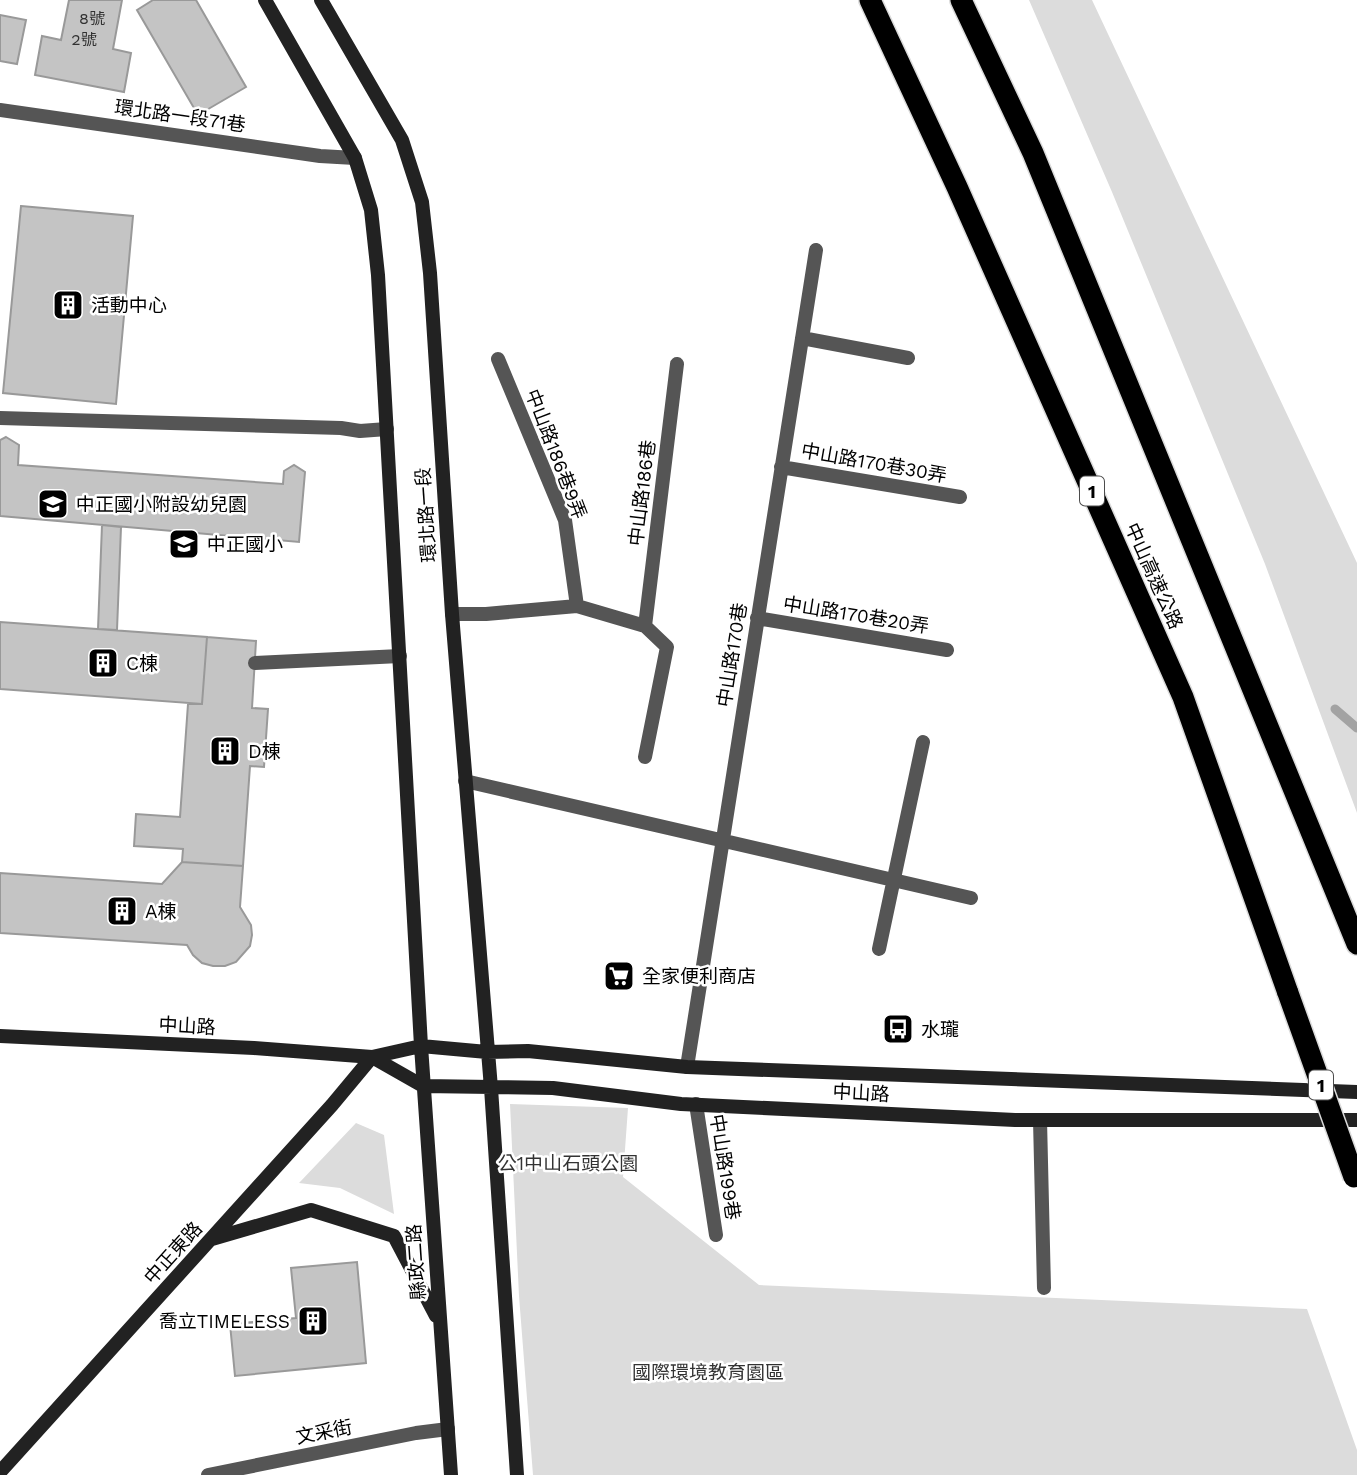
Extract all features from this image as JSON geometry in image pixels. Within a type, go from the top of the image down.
[{"type":"highway","name":"中山高速公路","points":[[870,0],[957,187],[1183,697],[1356,1181]]},
{"type":"highway","points":[[961,0],[1033,153],[1357,944]]},
{"type":"street","name":"環北路一段","points":[[265,0],[355,158],[371,210],[378,275],[421,1046]]},
{"type":"street","name":"環北路一段","points":[[321,0],[402,140],[422,202],[487,1052]]},
{"type":"street","name":"環北路一段71巷","points":[[0,110],[320,156],[355,158]]},
{"type":"street","name":"中山路170巷","points":[[687,1067],[816,250]]},
{"type":"street","points":[[802,338],[908,358]]},
{"type":"street","name":"中山路186巷9弄","points":[[498,359],[565,520],[577,606]]},
{"type":"street","name":"中山路186巷","points":[[645,626],[677,364]]},
{"type":"street","points":[[0,418],[341,428],[360,431],[387,429]]},
{"type":"street","name":"中山路170巷30弄","points":[[782,467],[960,497]]},
{"type":"street","points":[[452,614],[486,614],[577,606],[645,626],[667,647],[645,757]]},
{"type":"street","name":"中山路170巷20弄","points":[[758,618],[947,650]]},
{"type":"street","points":[[255,663],[400,656]]},
{"type":"street","points":[[879,949],[923,742]]},
{"type":"street","points":[[466,781],[971,898]]},
{"type":"street","name":"中山路","points":[[0,1037],[254,1048],[372,1057],[421,1046],[487,1052],[528,1051],[687,1067],[1357,1092]]},
{"type":"street","name":"縣政二路","points":[[421,1046],[451,1475]]},
{"type":"street","points":[[487,1052],[517,1475]]},
{"type":"street","name":"中山路","points":[[372,1057],[423,1086],[553,1088],[696,1104],[1040,1120],[1357,1120]]},
{"type":"street","name":"中正東路","points":[[0,1472],[211,1240],[372,1057]]},
{"type":"street","name":"中山路199巷","points":[[696,1104],[716,1235]]},
{"type":"street","points":[[1040,1120],[1044,1288]]},
{"type":"street","points":[[211,1240],[311,1210],[394,1236],[440,1323]]},
{"type":"street","name":"文采街","points":[[208,1475],[447,1429]]},
{"type":"green space","points":[[1029,0],[1092,0],[1357,563],[1357,813],[1265,564],[1112,192]]},
{"type":"green space","name":"國際環境教育園區","points":[[510,1104],[628,1108],[623,1177],[759,1285],[1307,1309],[1357,1450],[1357,1475],[533,1475],[519,1296]]},
{"type":"green space","points":[[356,1123],[384,1135],[394,1214],[340,1188],[299,1183]]},
{"type":"building","points":[[69,0],[122,0],[113,49],[131,53],[124,92],[35,75],[42,36],[61,40]]},
{"type":"building","points":[[153,0],[196,0],[246,87],[198,115],[137,10]]},
{"type":"building","points":[[0,15],[26,20],[17,64],[0,61]]},
{"type":"building","name":"活動中心","points":[[21,206],[133,216],[116,404],[3,393]]},
{"type":"building","points":[[6,437],[19,445],[18,465],[283,484],[284,471],[294,465],[305,472],[299,542],[0,516],[0,440]]},
{"type":"building","points":[[102,525],[121,527],[117,630],[98,629]]},
{"type":"building","name":"C棟","points":[[0,622],[207,637],[202,704],[0,689]]},
{"type":"building","name":"D棟","points":[[207,637],[256,641],[252,708],[268,709],[264,767],[250,766],[243,866],[182,862],[183,849],[134,846],[136,814],[180,817],[188,704],[202,704]]},
{"type":"building","name":"A棟","points":[[182,862],[243,866],[240,907],[251,925],[252,935],[250,946],[236,962],[225,966],[202,963],[187,945],[0,933],[0,873],[162,884]]},
{"type":"building","name":"喬立TIMELESS","points":[[357,1262],[366,1363],[235,1376],[230,1324],[296,1318],[291,1268]]},
{"type":"waterway","points":[[1335,709],[1357,728]]},
{"type":"place","name":"活動中心","points":[[68,305]]},
{"type":"place","name":"中正國小附設幼兒園","points":[[53,504]]},
{"type":"place","name":"中正國小","points":[[184,544]]},
{"type":"place","name":"C棟","points":[[103,663]]},
{"type":"place","name":"D棟","points":[[225,751]]},
{"type":"place","name":"A棟","points":[[122,911]]},
{"type":"place","name":"全家便利商店","points":[[619,976]]},
{"type":"place","name":"水瓏","points":[[898,1029]]},
{"type":"place","name":"喬立TIMELESS","points":[[313,1321]]},
{"type":"park label","name":"公1中山石頭公園","points":[[568,1163]]}]
